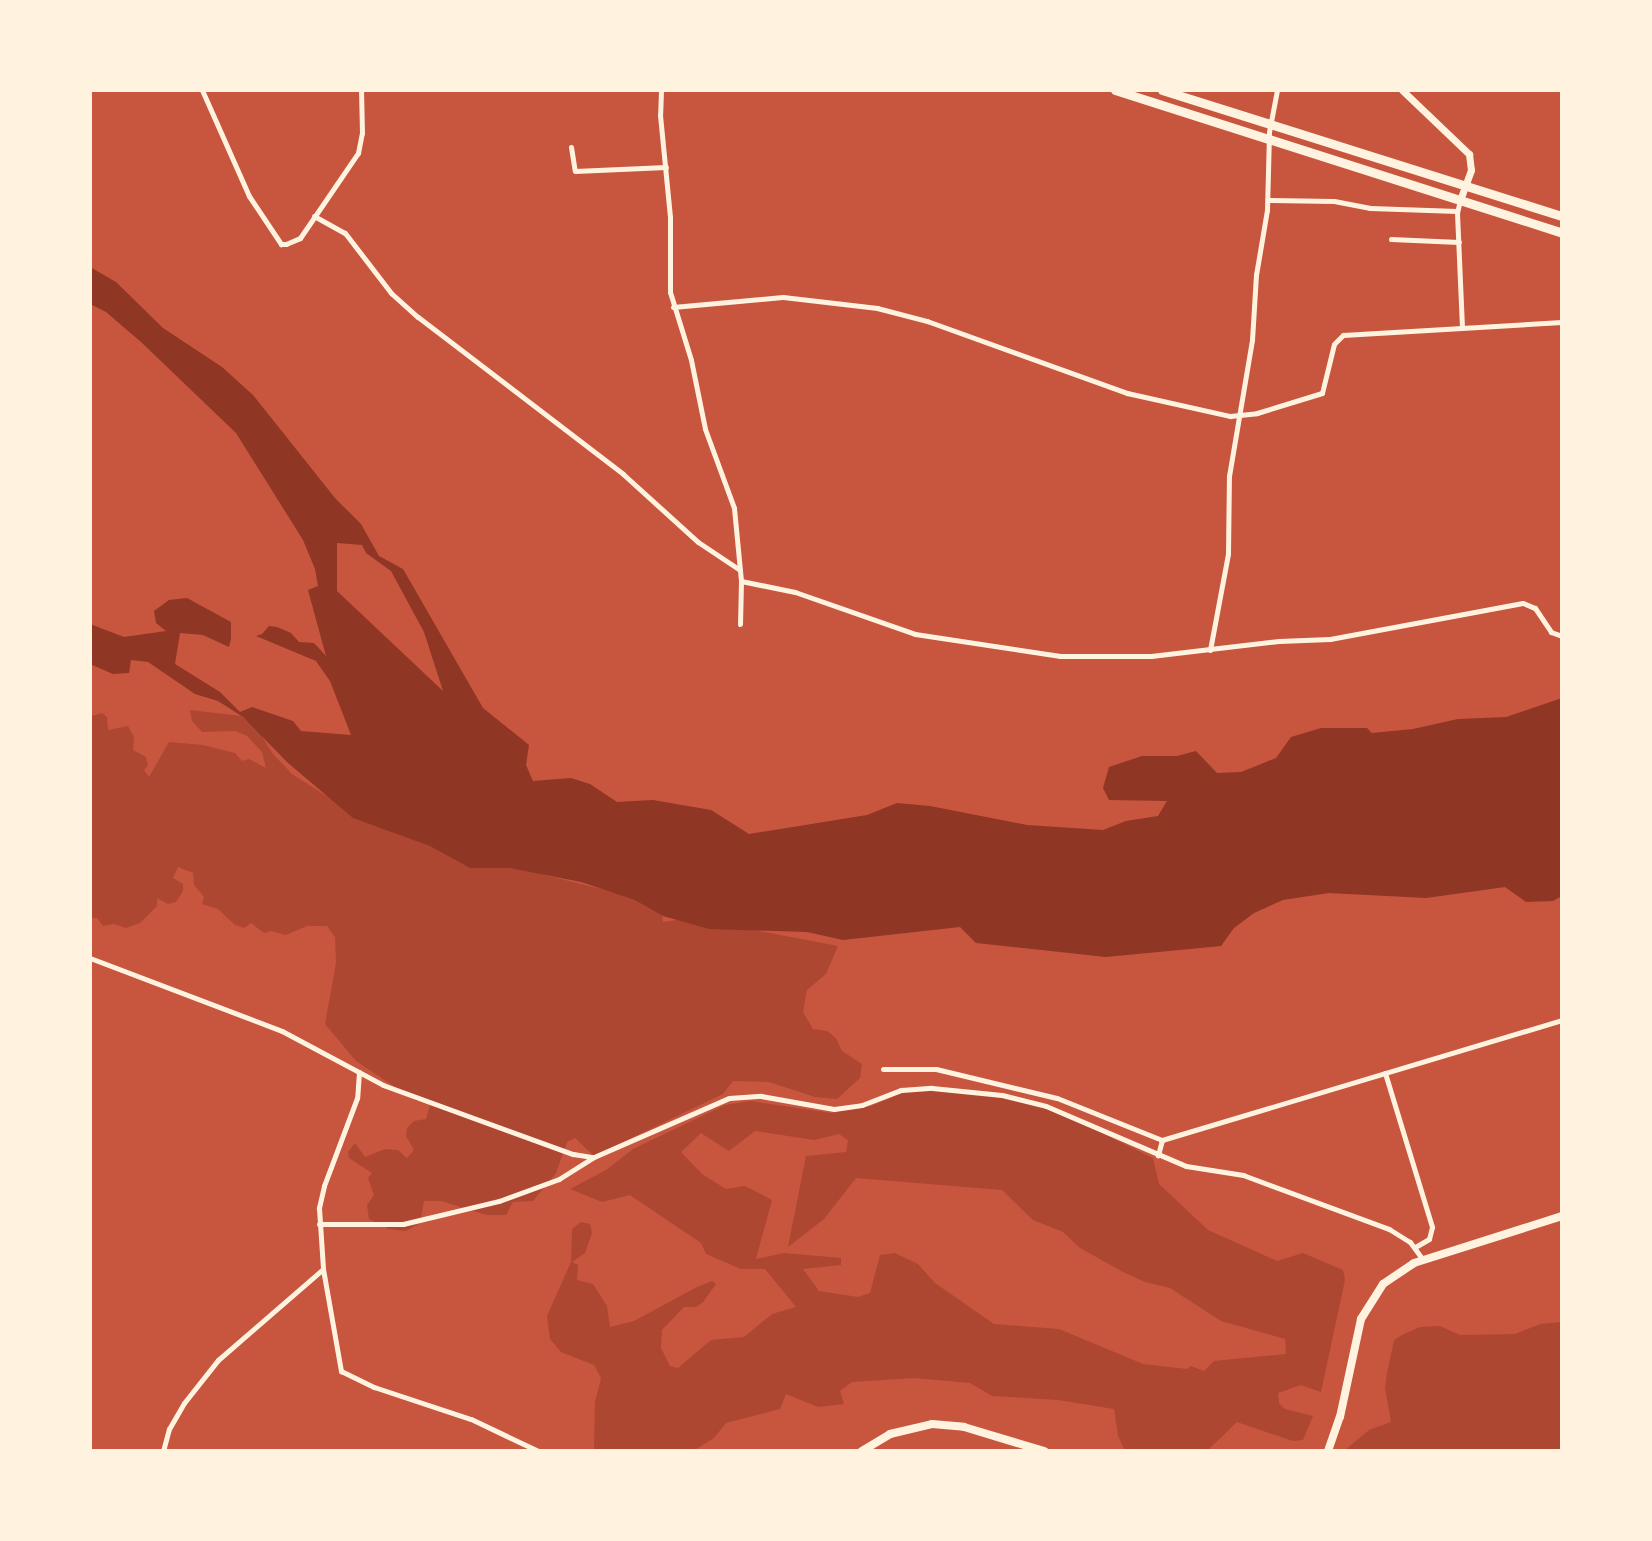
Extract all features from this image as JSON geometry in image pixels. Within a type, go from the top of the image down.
[{"type":"highway","points":[[1115,90],[1562,233]]},
{"type":"highway","points":[[1162,90],[1562,216]]},
{"type":"main road","points":[[1328,1451],[1340,1417],[1364,1310],[1375,1292],[1394,1274],[1423,1260],[1562,1216]]},
{"type":"main road","points":[[862,1451],[890,1434],[932,1424],[964,1427],[1044,1451]]},
{"type":"street","points":[[202,90],[239,178],[281,244],[296,242],[361,145],[361,90]]},
{"type":"street","points":[[661,90],[660,115],[670,217],[668,280],[673,307],[691,360],[705,429],[731,495],[741,581],[740,624]]},
{"type":"street","points":[[1210,650],[1228,554],[1229,476],[1251,351],[1268,200],[1268,139],[1277,90]]},
{"type":"street","points":[[1402,90],[1469,154],[1471,170],[1457,211],[1462,328]]},
{"type":"street","points":[[571,147],[575,171],[666,166]]},
{"type":"street","points":[[1268,200],[1334,201],[1370,208],[1457,211]]},
{"type":"street","points":[[314,216],[345,233],[391,293],[418,317],[616,468],[698,542],[740,570]]},
{"type":"street","points":[[1391,239],[1459,242]]},
{"type":"street","points":[[673,307],[783,297],[877,308],[940,326],[1127,393],[1221,416],[1239,416],[1322,393],[1334,344],[1339,337],[1562,322]]},
{"type":"street","points":[[741,581],[795,592],[896,629],[989,647],[1102,657],[1330,639],[1523,603],[1535,608],[1551,632],[1562,636]]},
{"type":"street","points":[[90,958],[282,1031],[383,1085],[573,1154],[594,1157]]},
{"type":"street","points":[[883,1069],[936,1069],[1036,1092],[1080,1105],[1162,1140],[1562,1020]]},
{"type":"street","points":[[359,1072],[357,1098],[324,1186],[319,1224],[323,1269],[341,1371],[374,1387],[471,1419],[538,1451]]},
{"type":"street","points":[[1385,1073],[1432,1227],[1429,1239],[1415,1247]]},
{"type":"street","points":[[319,1224],[403,1224],[535,1189],[575,1171],[594,1157],[739,1096],[834,1109],[862,1105],[901,1090],[932,1088],[1002,1095],[1046,1106],[1158,1156],[1195,1169],[1243,1175],[1389,1229],[1415,1247],[1423,1260]]},
{"type":"street","points":[[1158,1156],[1162,1140]]},
{"type":"street","points":[[163,1451],[169,1429],[184,1403],[218,1360],[323,1269]]},
{"type":"shaded area","points":[[90,267],[116,282],[163,328],[222,367],[253,395],[335,498],[361,524],[379,556],[403,569],[483,708],[529,745],[526,765],[533,781],[571,778],[590,784],[617,802],[653,800],[711,810],[749,834],[867,815],[897,803],[930,806],[1027,825],[1103,830],[1126,821],[1158,816],[1167,801],[1109,800],[1103,788],[1109,767],[1142,756],[1177,756],[1196,751],[1217,773],[1241,772],[1276,758],[1291,737],[1321,728],[1367,728],[1372,733],[1413,729],[1458,719],[1506,717],[1562,698],[1562,896],[1553,901],[1526,902],[1505,887],[1426,898],[1329,893],[1283,900],[1254,913],[1234,928],[1221,946],[1106,957],[976,943],[960,927],[843,940],[807,932],[709,929],[663,916],[635,900],[581,882],[510,868],[470,868],[430,846],[353,818],[288,763],[243,717],[218,701],[195,694],[148,662],[131,660],[129,673],[113,674],[90,664],[90,624],[124,637],[166,631],[156,623],[154,611],[169,600],[187,598],[231,622],[231,639],[229,647],[203,635],[180,633],[175,664],[220,692],[240,712],[252,707],[293,721],[301,731],[351,735],[330,681],[316,661],[256,636],[269,626],[277,627],[291,633],[299,642],[314,643],[326,656],[308,590],[318,586],[315,569],[303,540],[236,433],[141,342],[106,312],[90,304]],"holes":[[[337,543],[362,545],[366,553],[391,571],[424,632],[443,691],[337,591]]]},
{"type":"shaded area","points":[[190,710],[241,716],[258,730],[273,754],[292,774],[339,804],[522,864],[545,875],[661,904],[663,922],[690,918],[838,946],[826,974],[807,990],[803,1012],[813,1029],[827,1031],[836,1038],[842,1051],[862,1064],[860,1078],[837,1099],[815,1097],[769,1082],[733,1081],[723,1094],[594,1156],[575,1138],[567,1142],[556,1173],[533,1201],[513,1202],[506,1215],[486,1215],[441,1201],[424,1201],[420,1223],[406,1231],[389,1229],[369,1219],[367,1205],[374,1195],[368,1178],[372,1173],[349,1158],[348,1152],[355,1143],[365,1157],[385,1149],[398,1150],[407,1158],[414,1150],[406,1136],[407,1128],[414,1121],[426,1119],[431,1101],[416,1101],[356,1061],[325,1024],[336,963],[335,937],[327,926],[307,926],[286,935],[271,931],[264,933],[251,923],[244,928],[235,925],[218,909],[202,904],[204,897],[194,885],[193,873],[178,867],[173,878],[183,884],[183,891],[176,902],[168,904],[157,898],[157,906],[140,923],[126,928],[114,924],[103,926],[97,918],[90,918],[92,716],[102,713],[107,717],[108,730],[128,726],[134,737],[133,750],[146,757],[148,765],[144,770],[149,777],[169,742],[203,745],[235,753],[242,761],[249,759],[266,768],[262,752],[247,736],[235,731],[202,732],[192,721]]},
{"type":"shaded area","points":[[942,1090],[1017,1100],[1054,1110],[1153,1158],[1159,1184],[1208,1230],[1277,1261],[1303,1253],[1343,1270],[1345,1280],[1321,1392],[1301,1385],[1278,1393],[1279,1403],[1285,1409],[1313,1416],[1303,1440],[1293,1441],[1237,1422],[1207,1451],[1125,1451],[1118,1436],[1114,1409],[1058,1400],[992,1396],[970,1383],[914,1378],[852,1382],[840,1391],[844,1404],[818,1407],[786,1394],[780,1409],[726,1423],[714,1438],[693,1451],[594,1451],[595,1402],[601,1378],[594,1365],[561,1352],[550,1339],[547,1316],[571,1262],[572,1229],[581,1222],[590,1224],[592,1233],[585,1253],[572,1262],[578,1265],[577,1280],[593,1284],[607,1306],[610,1327],[634,1321],[697,1287],[712,1281],[716,1284],[703,1302],[696,1307],[684,1307],[662,1330],[661,1348],[670,1366],[678,1368],[711,1340],[744,1337],[772,1314],[796,1307],[765,1269],[741,1269],[706,1254],[701,1243],[630,1195],[602,1202],[570,1189],[606,1170],[633,1149],[725,1105],[751,1101],[831,1113],[871,1106],[903,1093]],"holes":[[[755,1131],[814,1140],[839,1134],[848,1140],[846,1152],[806,1156],[788,1247],[824,1219],[856,1178],[1002,1190],[1033,1220],[1063,1232],[1080,1248],[1123,1272],[1170,1288],[1221,1321],[1285,1339],[1286,1354],[1214,1361],[1204,1371],[1191,1366],[1187,1369],[1143,1364],[1059,1329],[994,1324],[935,1283],[918,1264],[895,1253],[880,1255],[870,1293],[858,1297],[819,1291],[803,1269],[841,1265],[841,1258],[784,1253],[756,1259],[772,1200],[745,1186],[726,1189],[702,1174],[681,1152],[701,1133],[729,1151]]]},
{"type":"shaded area","points":[[1562,1322],[1562,1451],[1344,1451],[1369,1430],[1391,1422],[1385,1388],[1387,1373],[1394,1340],[1404,1334],[1420,1327],[1440,1326],[1460,1335],[1515,1334],[1540,1324]]}]
